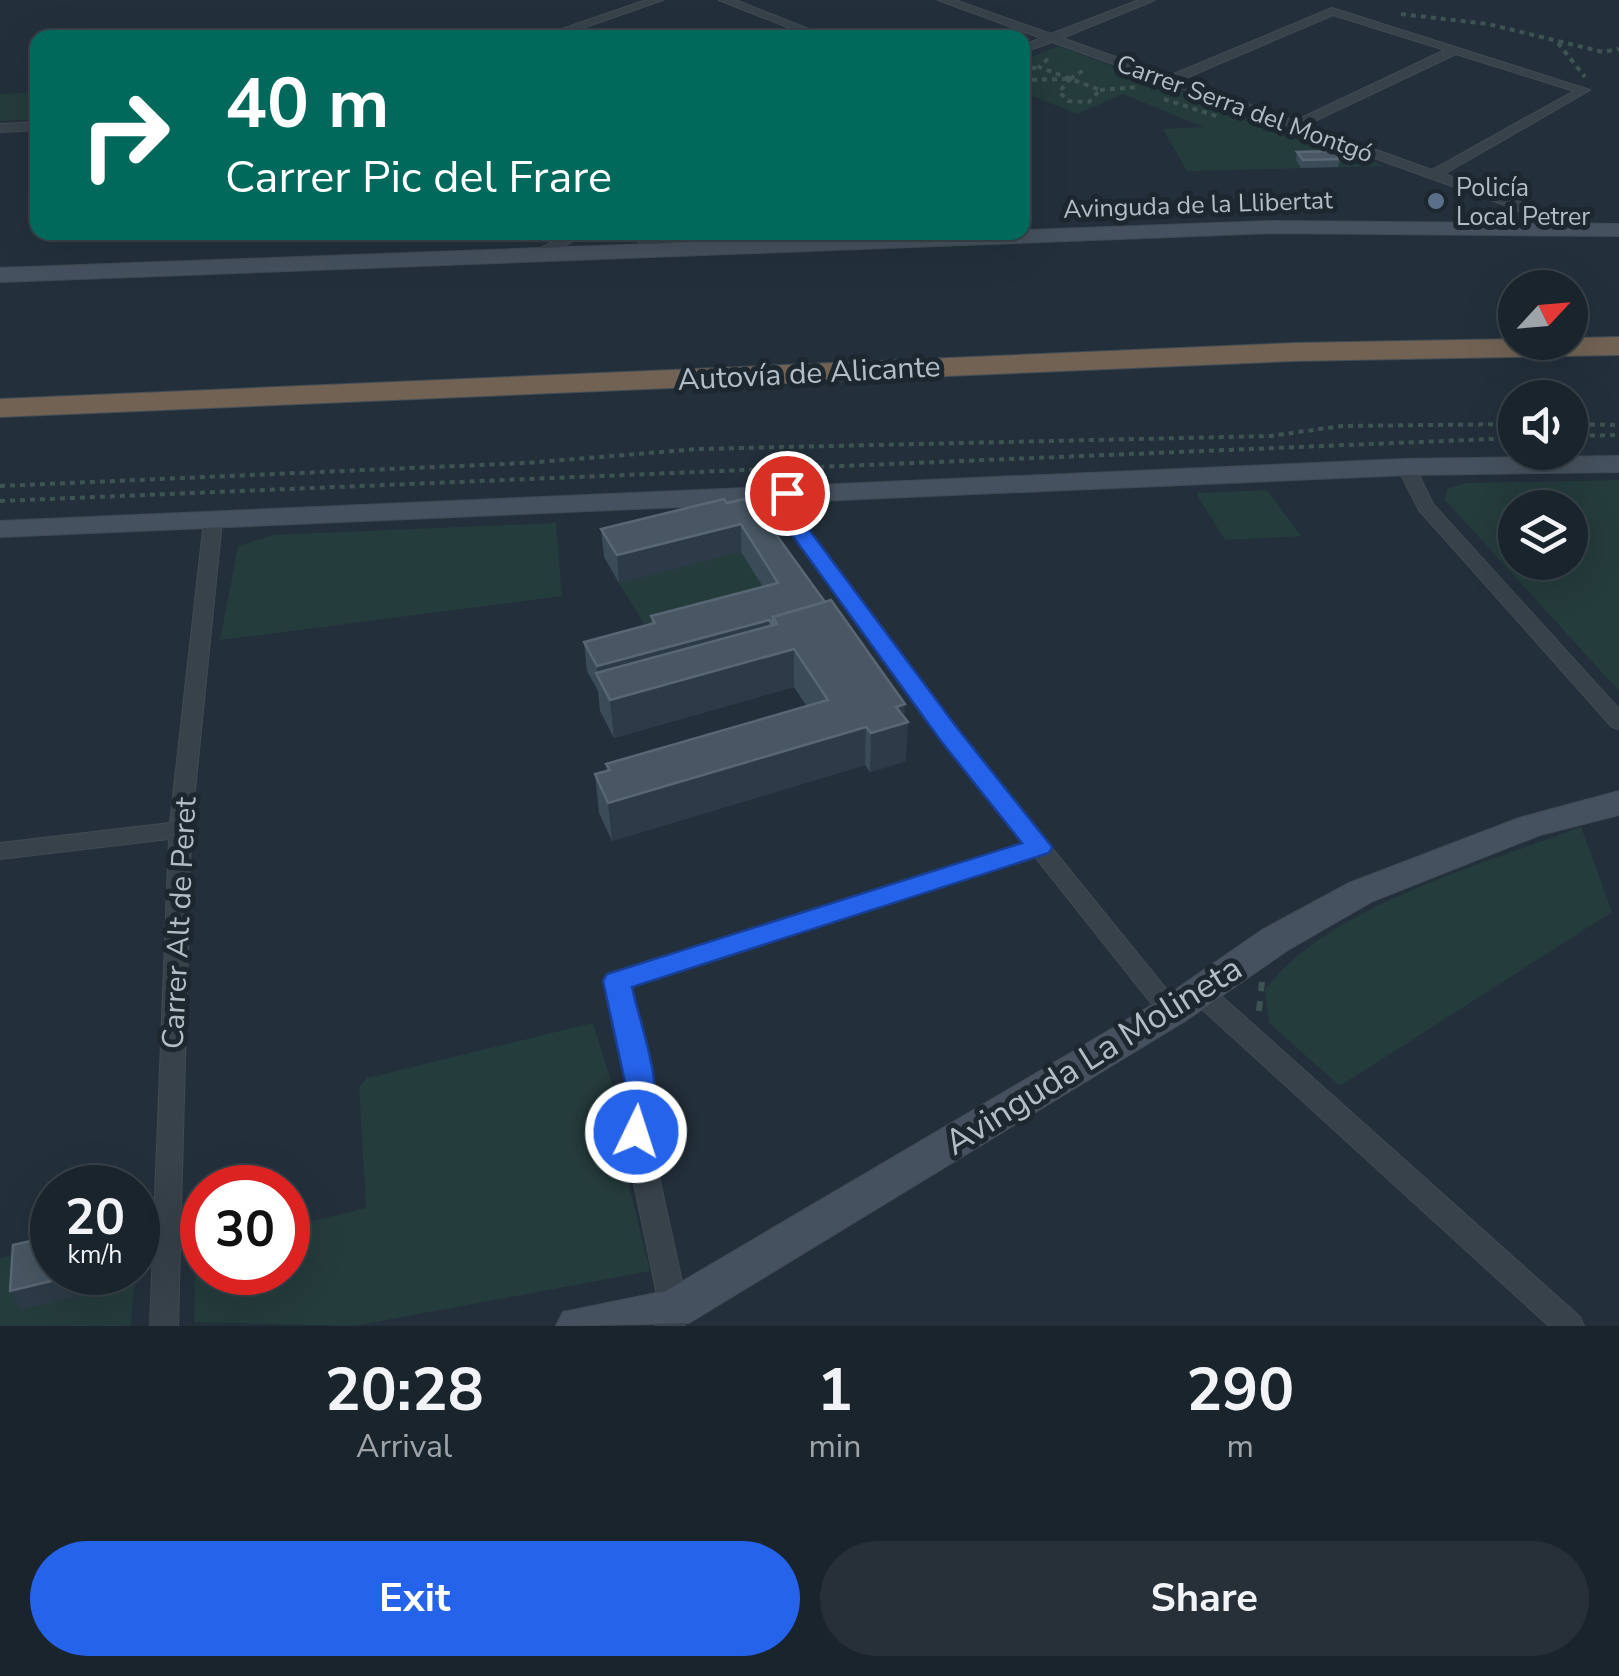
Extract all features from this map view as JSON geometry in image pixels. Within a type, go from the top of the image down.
[{"type":"highway","points":[[1588,325],[1619,324]]},
{"type":"highway","name":"Autovía de Alicante","points":[[0,387],[1498,327]]},
{"type":"highway","name":"Autovía de Alicante","points":[[0,408],[1275,353],[1619,346]]},
{"type":"street","points":[[566,30],[658,0]]},
{"type":"street","points":[[725,0],[806,30]]},
{"type":"street","name":"Carrer Serra del Montgó","points":[[944,0],[1028,30]]},
{"type":"street","points":[[1030,47],[1149,0]]},
{"type":"street","points":[[1169,81],[1332,11],[1584,90]]},
{"type":"street","points":[[796,30],[801,28]]},
{"type":"street","name":"Carrer Serra del Montgó","points":[[1030,31],[1518,205],[1530,211],[1538,226]]},
{"type":"street","points":[[1294,126],[1455,50]]},
{"type":"street","points":[[1432,176],[1584,90]]},
{"type":"street","points":[[0,128],[30,126]]},
{"type":"street","name":"Avinguda de la Llibertat","points":[[1030,236],[1275,227],[1538,226],[1619,230]]},
{"type":"street","points":[[531,257],[567,240]]},
{"type":"street","points":[[644,240],[662,250]]},
{"type":"street","name":"Avinguda de la Llibertat","points":[[0,276],[929,240]]},
{"type":"street","points":[[0,530],[1406,467],[1619,464]]},
{"type":"street","points":[[1406,467],[1425,506],[1619,722]]},
{"type":"street","points":[[787,493],[797,528],[949,735],[1040,847],[1186,1001],[1570,1326]]},
{"type":"street","name":"Carrer Alt de Peret","points":[[164,1326],[180,830],[213,520]]},
{"type":"street","name":"Avinguda La Molineta","points":[[578,1326],[672,1318],[1186,1001],[1274,940],[1362,892],[1531,826],[1619,804]]},
{"type":"street","points":[[0,852],[180,830]]},
{"type":"street","points":[[672,1318],[636,1132],[640,1082],[616,981],[1040,847]]},
{"type":"path","points":[[1356,19],[1398,14],[1452,18],[1604,52],[1619,49]]},
{"type":"path","points":[[1557,41],[1582,70],[1584,90]]},
{"type":"path","points":[[1030,68],[1050,58]]},
{"type":"path","points":[[1076,64],[1088,69],[1070,79],[1059,92],[1068,101],[1089,102],[1100,90]]},
{"type":"path","points":[[1038,66],[1100,90],[1137,88]]},
{"type":"path","points":[[1030,80],[1070,79]]},
{"type":"path","points":[[0,486],[526,463],[698,449],[1270,436],[1342,426],[1498,424]]},
{"type":"path","points":[[1588,424],[1619,425]]},
{"type":"path","points":[[1588,436],[1619,435]]},
{"type":"path","points":[[0,501],[1498,439]]},
{"type":"green space","points":[[1058,46],[1384,166],[1187,171],[1163,129],[1204,127],[1123,94],[1077,114],[1030,95],[1030,58]]},
{"type":"green space","points":[[30,92],[30,119],[0,121],[0,94]]},
{"type":"green space","points":[[1619,480],[1619,691],[1518,580],[1588,580],[1588,490],[1498,490],[1498,558],[1445,500],[1447,489],[1467,483]]},
{"type":"green space","points":[[1267,490],[1301,536],[1225,540],[1196,493]]},
{"type":"green space","points":[[556,523],[562,596],[220,640],[238,546],[274,535]]},
{"type":"green space","points":[[741,552],[769,592],[656,644],[619,583]]},
{"type":"green space","points":[[1581,827],[1612,912],[1340,1086],[1269,1023],[1265,990],[1292,960],[1327,934],[1410,891]]},
{"type":"green space","points":[[593,1023],[615,1094],[614,1124],[650,1271],[354,1326],[194,1322],[195,1295],[310,1295],[310,1222],[366,1208],[359,1087],[367,1078]]},
{"type":"green space","points":[[30,1247],[30,1295],[133,1295],[131,1326],[0,1326],[0,1259]]},
{"type":"building","points":[[1334,151],[1340,159],[1303,160],[1297,152]]},
{"type":"building","points":[[724,499],[727,503],[744,499],[749,505],[754,504],[825,602],[773,617],[773,625],[769,620],[597,666],[584,642],[655,623],[651,616],[778,583],[741,524],[617,555],[601,529]]},
{"type":"building","points":[[831,600],[905,704],[896,707],[908,722],[871,733],[866,727],[608,803],[595,774],[610,770],[606,764],[828,700],[794,649],[610,700],[596,673],[777,624],[773,617]]},
{"type":"building","points":[[30,1241],[30,1286],[10,1291],[13,1245]]},
{"type":"place","name":"Policía Local Petrer","points":[[1436,201]]},
{"type":"route","points":[[636,1132],[640,1082],[616,981],[1040,847],[949,735],[797,528],[787,493]]}]
